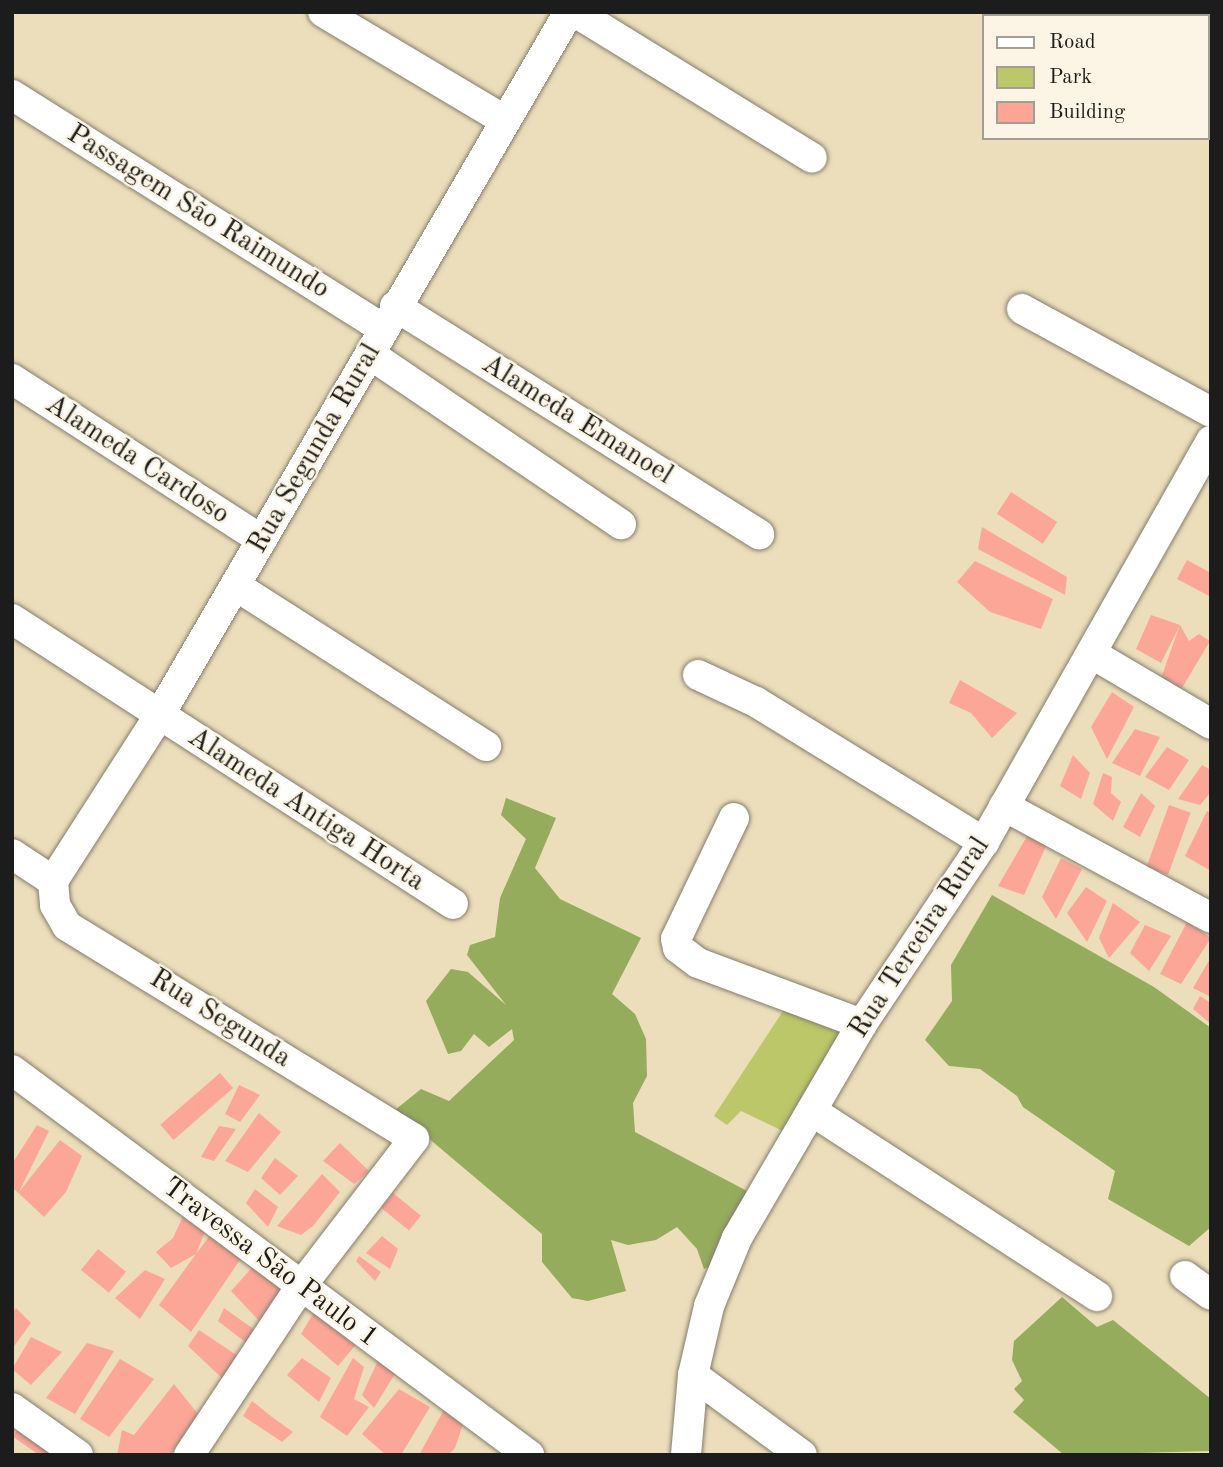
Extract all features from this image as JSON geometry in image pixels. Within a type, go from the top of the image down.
[{"type":"street","points":[[323,12],[504,120]]},
{"type":"street","name":"Rua Segunda Rural","points":[[53,881],[159,716],[569,12]]},
{"type":"street","points":[[575,12],[812,158]]},
{"type":"street","name":"Passagem São Raimundo","points":[[12,95],[383,330]]},
{"type":"street","points":[[1023,309],[1211,412]]},
{"type":"street","points":[[383,330],[621,524]]},
{"type":"street","name":"Alameda Emanoel","points":[[383,330],[759,534]]},
{"type":"street","name":"Alameda Cardoso","points":[[12,379],[262,540]]},
{"type":"street","name":"Rua Terceira Rural","points":[[687,1455],[693,1375],[709,1306],[737,1238],[862,1024],[984,842],[1207,458]]},
{"type":"street","points":[[236,586],[486,746]]},
{"type":"street","name":"Alameda Antiga Horta","points":[[12,619],[453,904]]},
{"type":"street","points":[[1094,655],[1211,724]]},
{"type":"street","points":[[698,675],[802,729],[984,842]]},
{"type":"street","points":[[1004,806],[1211,918]]},
{"type":"street","points":[[734,818],[676,939],[678,948],[698,962],[862,1024]]},
{"type":"street","points":[[12,855],[53,881]]},
{"type":"street","name":"Rua Segunda","points":[[53,881],[55,905],[67,926],[414,1139],[301,1286]]},
{"type":"street","name":"Travessa São Paulo 1","points":[[12,1070],[529,1455]]},
{"type":"street","points":[[812,1111],[1097,1296]]},
{"type":"street","points":[[1185,1276],[1211,1295]]},
{"type":"street","points":[[189,1455],[301,1286]]},
{"type":"street","points":[[693,1375],[802,1455]]},
{"type":"street","points":[[12,1408],[78,1455]]},
{"type":"green space","points":[[506,798],[556,818],[535,868],[560,899],[641,938],[612,994],[635,1014],[646,1039],[647,1076],[633,1103],[635,1132],[749,1192],[714,1265],[704,1269],[697,1249],[677,1227],[656,1240],[628,1245],[611,1240],[626,1291],[588,1301],[572,1298],[542,1262],[542,1234],[395,1110],[421,1089],[449,1101],[514,1040],[512,1029],[489,1047],[474,1034],[461,1051],[448,1054],[426,1001],[451,969],[468,972],[506,1005],[467,955],[470,945],[495,937],[500,898],[526,839],[501,815]]},
{"type":"green space","points":[[992,895],[1154,987],[1211,1028],[1211,1227],[1189,1246],[1108,1199],[1115,1171],[1023,1107],[1017,1096],[980,1069],[949,1066],[925,1040],[952,1001],[951,965]]},
{"type":"green space","points":[[787,1005],[853,1028],[787,1133],[741,1111],[727,1125],[714,1116]]},
{"type":"green space","points":[[1062,1297],[1097,1327],[1113,1320],[1211,1399],[1211,1451],[1064,1455],[1013,1412],[1024,1400],[1014,1389],[1022,1381],[1012,1360],[1014,1341]]},
{"type":"building","points":[[1011,492],[1057,522],[1043,544],[997,514]]},
{"type":"building","points":[[982,527],[1067,577],[1065,595],[978,549]]},
{"type":"building","points":[[1187,560],[1211,573],[1211,597],[1177,579]]},
{"type":"building","points":[[975,561],[1053,599],[1041,629],[990,612],[957,582]]},
{"type":"building","points":[[1151,615],[1180,625],[1161,663],[1136,649]]},
{"type":"building","points":[[1180,625],[1189,641],[1199,634],[1210,641],[1179,693],[1161,678]]},
{"type":"building","points":[[960,680],[1017,713],[992,738],[971,713],[949,703]]},
{"type":"building","points":[[1112,692],[1134,707],[1107,759],[1091,727]]},
{"type":"building","points":[[1135,729],[1160,737],[1140,776],[1112,763]]},
{"type":"building","points":[[1167,747],[1189,760],[1169,790],[1145,777]]},
{"type":"building","points":[[1073,755],[1090,773],[1081,799],[1060,786]]},
{"type":"building","points":[[1202,765],[1211,770],[1211,792],[1200,805],[1178,799]]},
{"type":"building","points":[[1103,773],[1112,777],[1111,793],[1121,802],[1113,821],[1093,804]]},
{"type":"building","points":[[1141,793],[1155,806],[1140,837],[1123,827]]},
{"type":"building","points":[[1169,805],[1191,813],[1168,875],[1146,867]]},
{"type":"building","points":[[1207,811],[1211,813],[1211,871],[1185,856]]},
{"type":"building","points":[[1030,831],[1048,842],[1024,895],[998,886]]},
{"type":"building","points":[[1061,858],[1082,869],[1056,919],[1042,897]]},
{"type":"building","points":[[1086,887],[1107,901],[1087,942],[1067,913]]},
{"type":"building","points":[[1113,903],[1140,922],[1109,958],[1099,938]]},
{"type":"building","points":[[1187,922],[1211,938],[1181,984],[1160,974]]},
{"type":"building","points":[[1145,925],[1171,936],[1149,971],[1130,953]]},
{"type":"building","points":[[1211,957],[1211,997],[1193,988]]},
{"type":"building","points":[[1200,996],[1211,1003],[1211,1024],[1193,1009]]},
{"type":"building","points":[[220,1073],[233,1088],[173,1140],[160,1125]]},
{"type":"building","points":[[239,1085],[260,1095],[240,1122],[225,1114]]},
{"type":"building","points":[[259,1113],[281,1132],[248,1172],[225,1161]]},
{"type":"building","points":[[37,1125],[49,1131],[19,1192],[60,1140],[82,1156],[66,1192],[44,1217],[12,1187],[12,1164]]},
{"type":"building","points":[[219,1126],[236,1129],[214,1161],[201,1157]]},
{"type":"building","points":[[340,1143],[369,1171],[354,1184],[323,1161]]},
{"type":"building","points":[[275,1158],[298,1176],[280,1195],[261,1178]]},
{"type":"building","points":[[322,1174],[340,1192],[313,1226],[301,1235],[277,1226]]},
{"type":"building","points":[[255,1189],[278,1207],[268,1227],[246,1203]]},
{"type":"building","points":[[393,1193],[421,1216],[409,1230],[381,1208]]},
{"type":"building","points":[[185,1212],[206,1229],[196,1254],[171,1268],[156,1252],[173,1238]]},
{"type":"building","points":[[211,1234],[242,1257],[191,1332],[159,1305]]},
{"type":"building","points":[[382,1236],[398,1249],[390,1269],[366,1253]]},
{"type":"building","points":[[98,1249],[126,1272],[109,1293],[81,1270]]},
{"type":"building","points":[[359,1256],[381,1272],[375,1281],[356,1261]]},
{"type":"building","points":[[259,1260],[285,1286],[263,1325],[231,1291]]},
{"type":"building","points":[[145,1270],[165,1279],[140,1319],[115,1298]]},
{"type":"building","points":[[317,1307],[359,1341],[338,1366],[301,1334]]},
{"type":"building","points":[[16,1308],[31,1323],[12,1349],[12,1313]]},
{"type":"building","points":[[224,1308],[259,1333],[249,1345],[218,1321]]},
{"type":"building","points":[[199,1330],[238,1356],[224,1380],[188,1346]]},
{"type":"building","points":[[31,1337],[62,1352],[31,1385],[12,1369]]},
{"type":"building","points":[[87,1343],[114,1351],[75,1414],[46,1398]]},
{"type":"building","points":[[382,1352],[401,1364],[374,1408],[362,1395]]},
{"type":"building","points":[[302,1358],[331,1378],[319,1402],[287,1375]]},
{"type":"building","points":[[353,1358],[364,1367],[354,1399],[369,1407],[347,1436],[320,1417]]},
{"type":"building","points":[[120,1359],[154,1379],[109,1437],[80,1419]]},
{"type":"building","points":[[174,1384],[198,1414],[170,1455],[117,1455],[122,1430],[134,1435]]},
{"type":"building","points":[[399,1389],[430,1407],[401,1455],[386,1455],[362,1434]]},
{"type":"building","points":[[252,1401],[293,1432],[282,1442],[243,1416]]},
{"type":"building","points":[[445,1408],[463,1424],[455,1448],[448,1455],[419,1455]]},
{"type":"building","points":[[22,1425],[55,1455],[39,1455],[12,1436]]}]
